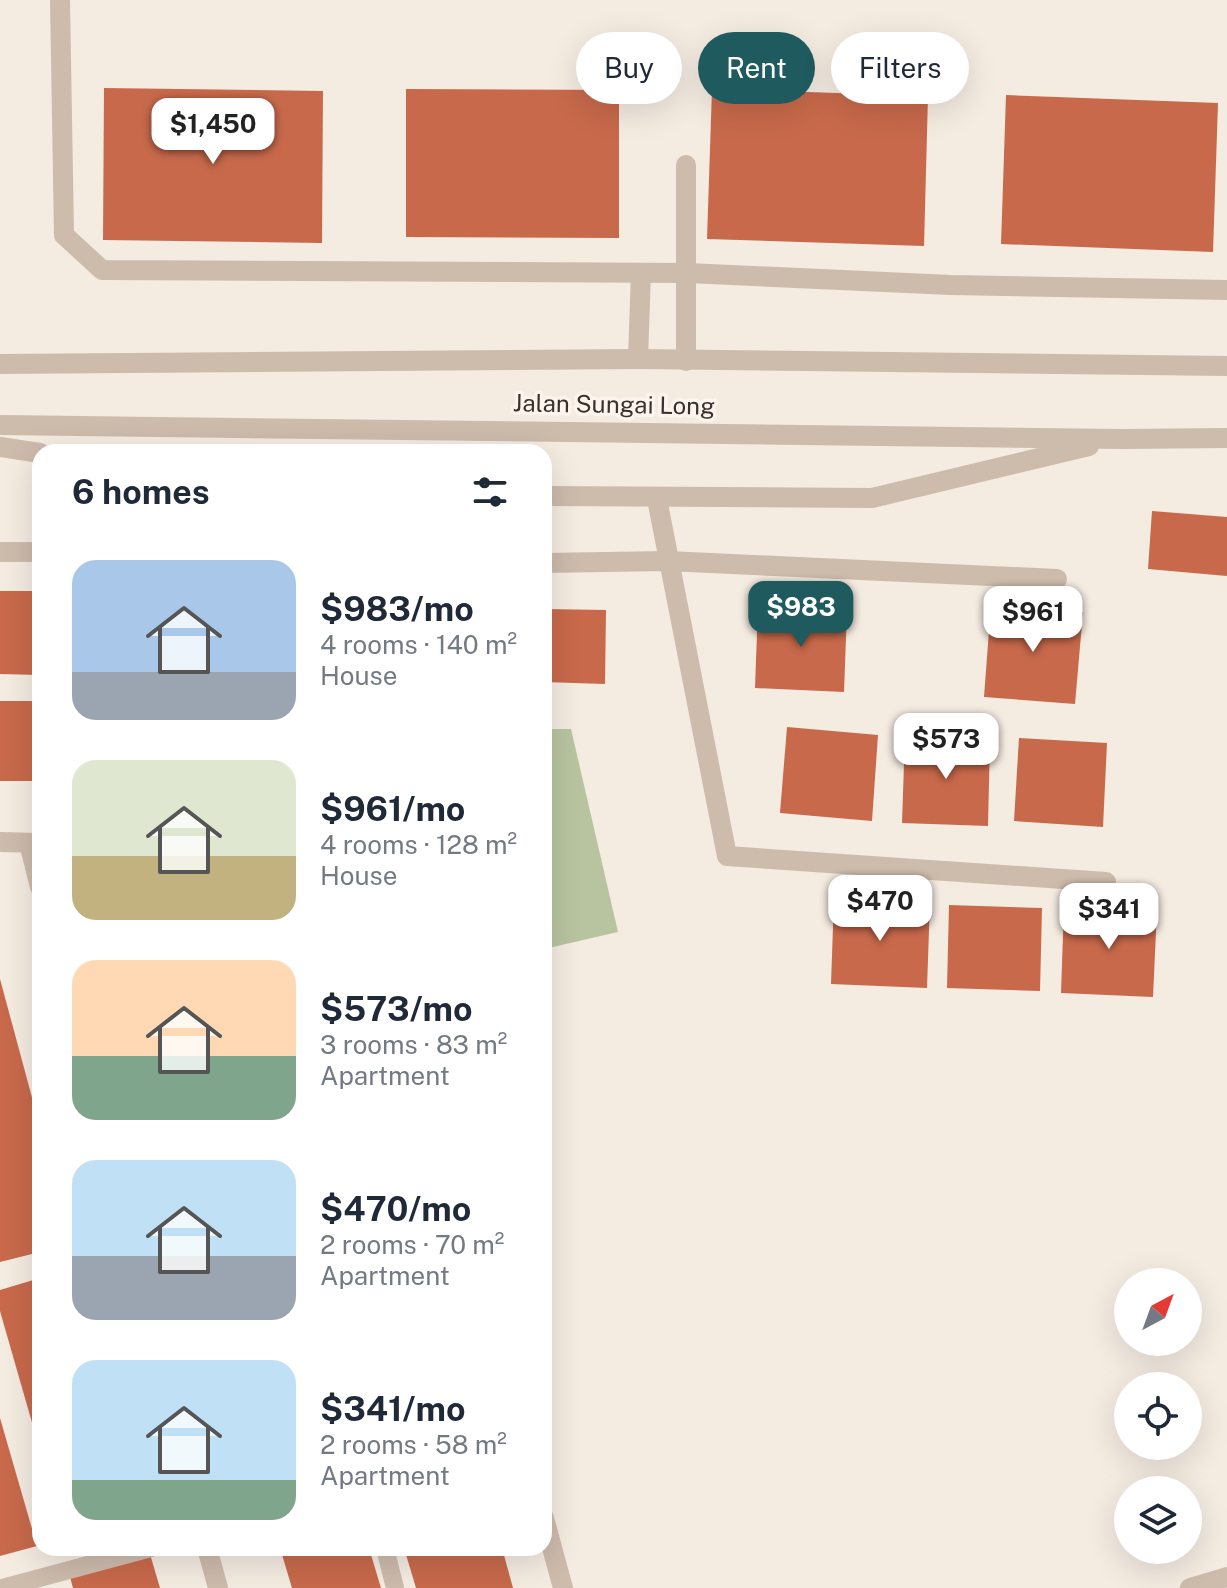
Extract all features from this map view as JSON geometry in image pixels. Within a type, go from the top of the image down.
[{"type":"street","points":[[60,0],[64,235],[102,270],[688,273],[951,285],[1227,290]]},
{"type":"street","points":[[686,165],[686,361]]},
{"type":"street","points":[[638,359],[641,273]]},
{"type":"street","name":"Jalan Sungai Long","points":[[0,364],[638,359],[1227,366]]},
{"type":"street","name":"Jalan Sungai Long","points":[[0,425],[1227,438]]},
{"type":"street","points":[[552,496],[872,498],[1121,439]]},
{"type":"street","points":[[0,447],[32,452]]},
{"type":"street","points":[[657,499],[727,856],[1106,882]]},
{"type":"street","points":[[0,552],[32,552]]},
{"type":"street","points":[[552,563],[667,561],[1057,579]]},
{"type":"street","points":[[0,842],[32,843]]},
{"type":"street","points":[[552,1547],[563,1588]]},
{"type":"street","points":[[209,1556],[218,1588]]},
{"type":"street","points":[[1190,1588],[1227,1577]]},
{"type":"lane","points":[[2,1588],[121,1556]]},
{"type":"lane","points":[[387,1556],[395,1588]]},
{"type":"green space","points":[[552,729],[571,729],[618,932],[552,947]]},
{"type":"building","points":[[104,88],[323,91],[322,243],[103,240]]},
{"type":"building","points":[[406,89],[576,90],[576,104],[619,104],[619,238],[406,237]]},
{"type":"building","points":[[815,92],[831,93],[831,104],[928,104],[924,246],[707,239],[712,104],[815,104]]},
{"type":"building","points":[[1006,95],[1218,103],[1213,252],[1001,244]]},
{"type":"building","points":[[1152,511],[1227,517],[1227,576],[1148,569]]},
{"type":"building","points":[[0,591],[32,591],[32,675],[0,674]]},
{"type":"building","points":[[991,604],[1083,612],[1075,704],[984,697]]},
{"type":"building","points":[[758,606],[847,610],[844,692],[755,688]]},
{"type":"building","points":[[552,609],[606,610],[605,684],[552,682]]},
{"type":"building","points":[[0,701],[32,701],[32,781],[0,781]]},
{"type":"building","points":[[787,727],[878,735],[872,821],[780,813]]},
{"type":"building","points":[[905,735],[990,739],[988,826],[902,823]]},
{"type":"building","points":[[1019,738],[1107,743],[1103,827],[1014,821]]},
{"type":"building","points":[[834,898],[930,902],[927,988],[831,984]]},
{"type":"building","points":[[949,905],[1042,908],[1040,991],[947,988]]},
{"type":"building","points":[[1064,906],[1157,910],[1153,997],[1061,993]]},
{"type":"building","points":[[0,979],[32,1097],[32,1254],[0,1262]]},
{"type":"building","points":[[32,1280],[32,1423],[0,1311],[0,1290]]},
{"type":"building","points":[[0,1418],[32,1529],[32,1547],[0,1556]]},
{"type":"building","points":[[151,1556],[160,1588],[73,1588],[70,1577]]},
{"type":"building","points":[[282,1556],[371,1556],[381,1588],[292,1588]]},
{"type":"building","points":[[406,1556],[504,1556],[513,1588],[416,1588]]}]
